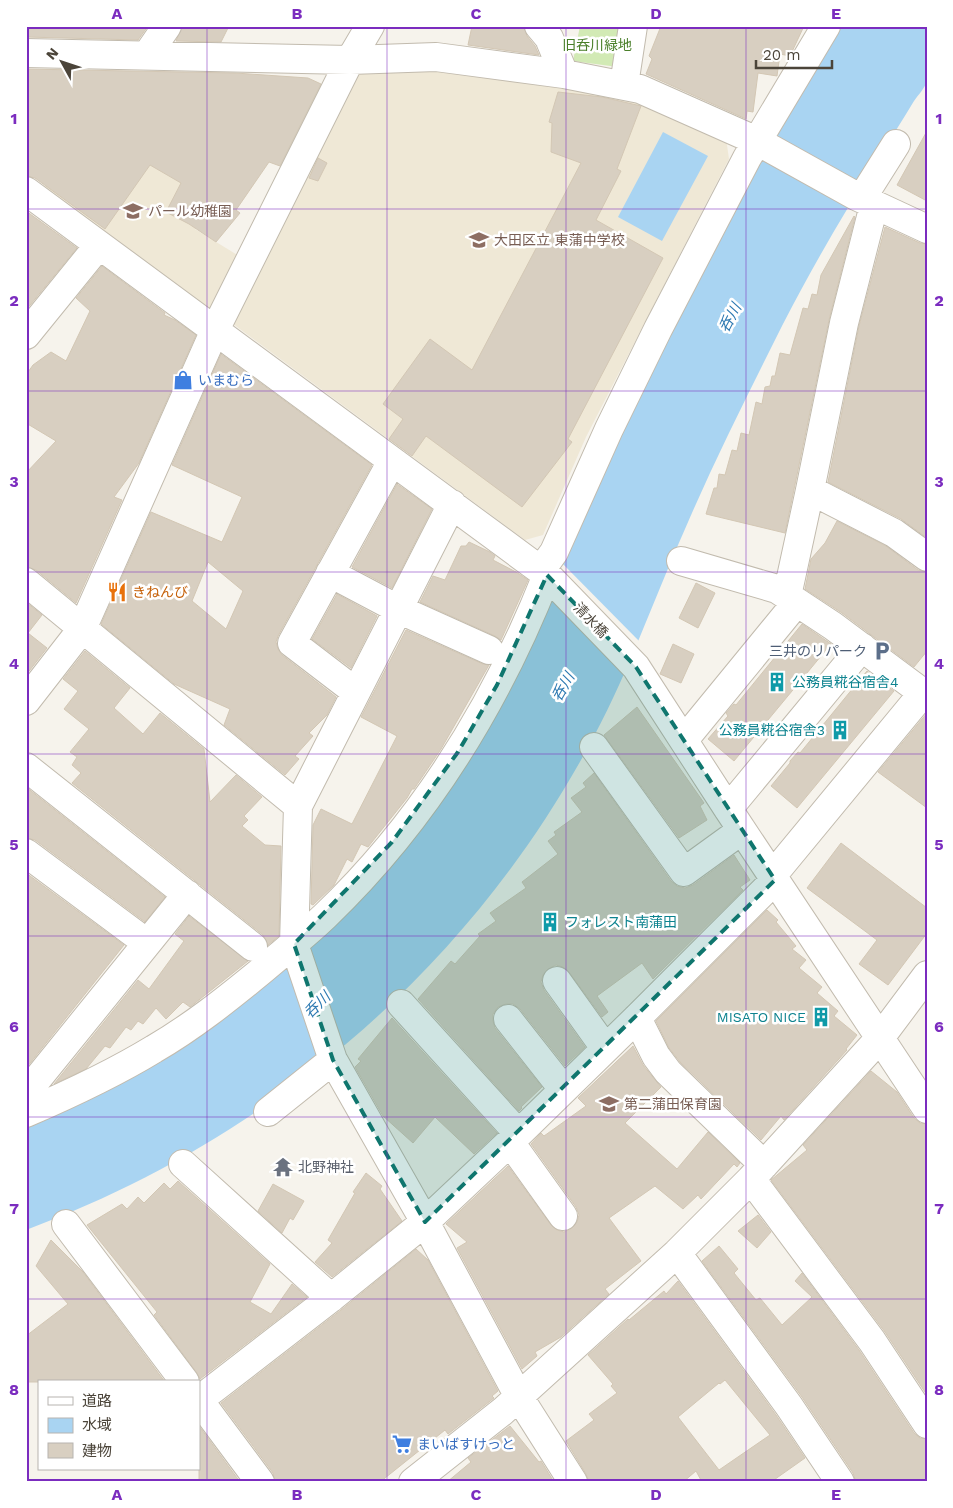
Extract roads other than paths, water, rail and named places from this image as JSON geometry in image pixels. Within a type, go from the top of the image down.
[{"type":"street","points":[[147,55],[167,26]]},
{"type":"street","points":[[26,701],[82,629],[215,330],[350,60],[370,26]]},
{"type":"street","points":[[539,26],[549,38],[564,74]]},
{"type":"street","points":[[624,85],[633,26]]},
{"type":"street","points":[[26,1113],[88,1085],[155,1049],[228,999],[265,956],[295,946],[325,916],[392,842],[425,800],[458,752],[498,685],[529,620],[554,552],[609,429],[658,329],[756,148],[826,26]]},
{"type":"street","points":[[26,52],[350,60],[436,57],[564,74],[624,85],[640,89],[756,148],[927,230]]},
{"type":"street","points":[[684,740],[792,599],[810,490],[844,323],[864,200],[896,144]]},
{"type":"street","name":"清水橋","points":[[26,191],[546,574],[632,663],[927,1109]]},
{"type":"street","points":[[26,335],[99,245]]},
{"type":"street","points":[[356,692],[292,643],[392,461]]},
{"type":"street","points":[[810,490],[894,533],[927,558]]},
{"type":"street","points":[[452,504],[298,806],[295,946],[333,1058],[519,1397],[573,1482]]},
{"type":"street","points":[[200,1399],[331,1298],[424,1222],[637,1018],[773,878],[925,694],[862,647],[777,589],[681,561]]},
{"type":"street","points":[[330,573],[398,609],[489,650]]},
{"type":"street","points":[[26,582],[298,806]]},
{"type":"street","points":[[594,747],[684,872],[735,820],[862,647]]},
{"type":"street","points":[[26,767],[265,956]]},
{"type":"street","points":[[26,853],[147,943]]},
{"type":"street","points":[[26,1094],[187,894]]},
{"type":"street","points":[[414,1482],[519,1397],[677,1254],[758,1172],[880,1038],[927,975]]},
{"type":"street","points":[[557,981],[605,1048]]},
{"type":"street","points":[[401,1004],[514,1137],[563,1216]]},
{"type":"street","points":[[637,1018],[656,1056],[668,1072],[758,1172],[927,1424]]},
{"type":"street","points":[[508,1019],[563,1089]]},
{"type":"street","points":[[268,1112],[333,1058]]},
{"type":"street","points":[[183,1164],[331,1298]]},
{"type":"street","points":[[66,1224],[183,1380]]},
{"type":"street","points":[[677,1254],[789,1406],[840,1482]]},
{"type":"street","points":[[200,1401],[260,1482]]},
{"type":"water","name":"呑川","points":[[840,26],[927,26],[926,84],[840,221],[783,324],[696,503],[614,697],[586,751],[536,832],[480,908],[418,978],[350,1041],[276,1098],[197,1149],[114,1193],[26,1230],[26,1121],[78,1098],[383,863],[578,517],[692,279],[817,61]]},
{"type":"water","points":[[663,132],[708,156],[662,241],[618,217]]},
{"type":"place","name":"パール幼稚園","points":[[133,211]]},
{"type":"place","name":"大田区立 東蒲中学校","points":[[479,240]]},
{"type":"place","name":"いまむら","points":[[183,380]]},
{"type":"place","name":"きねんび","points":[[117,592]]},
{"type":"place","name":"三井のリパーク","points":[[882,651]]},
{"type":"place","name":"公務員糀谷宿舎4","points":[[777,682]]},
{"type":"place","name":"公務員糀谷宿舎3","points":[[840,730]]},
{"type":"place","name":"フォレスト南蒲田","points":[[550,922]]},
{"type":"place","name":"MISATO NICE","points":[[821,1017]]},
{"type":"place","name":"第二蒲田保育園","points":[[609,1104]]},
{"type":"place","name":"北野神社","points":[[283,1167]]},
{"type":"place","name":"まいばすけっと","points":[[402,1444]]},
{"type":"park label","name":"旧呑川緑地","points":[[597,45]]}]
